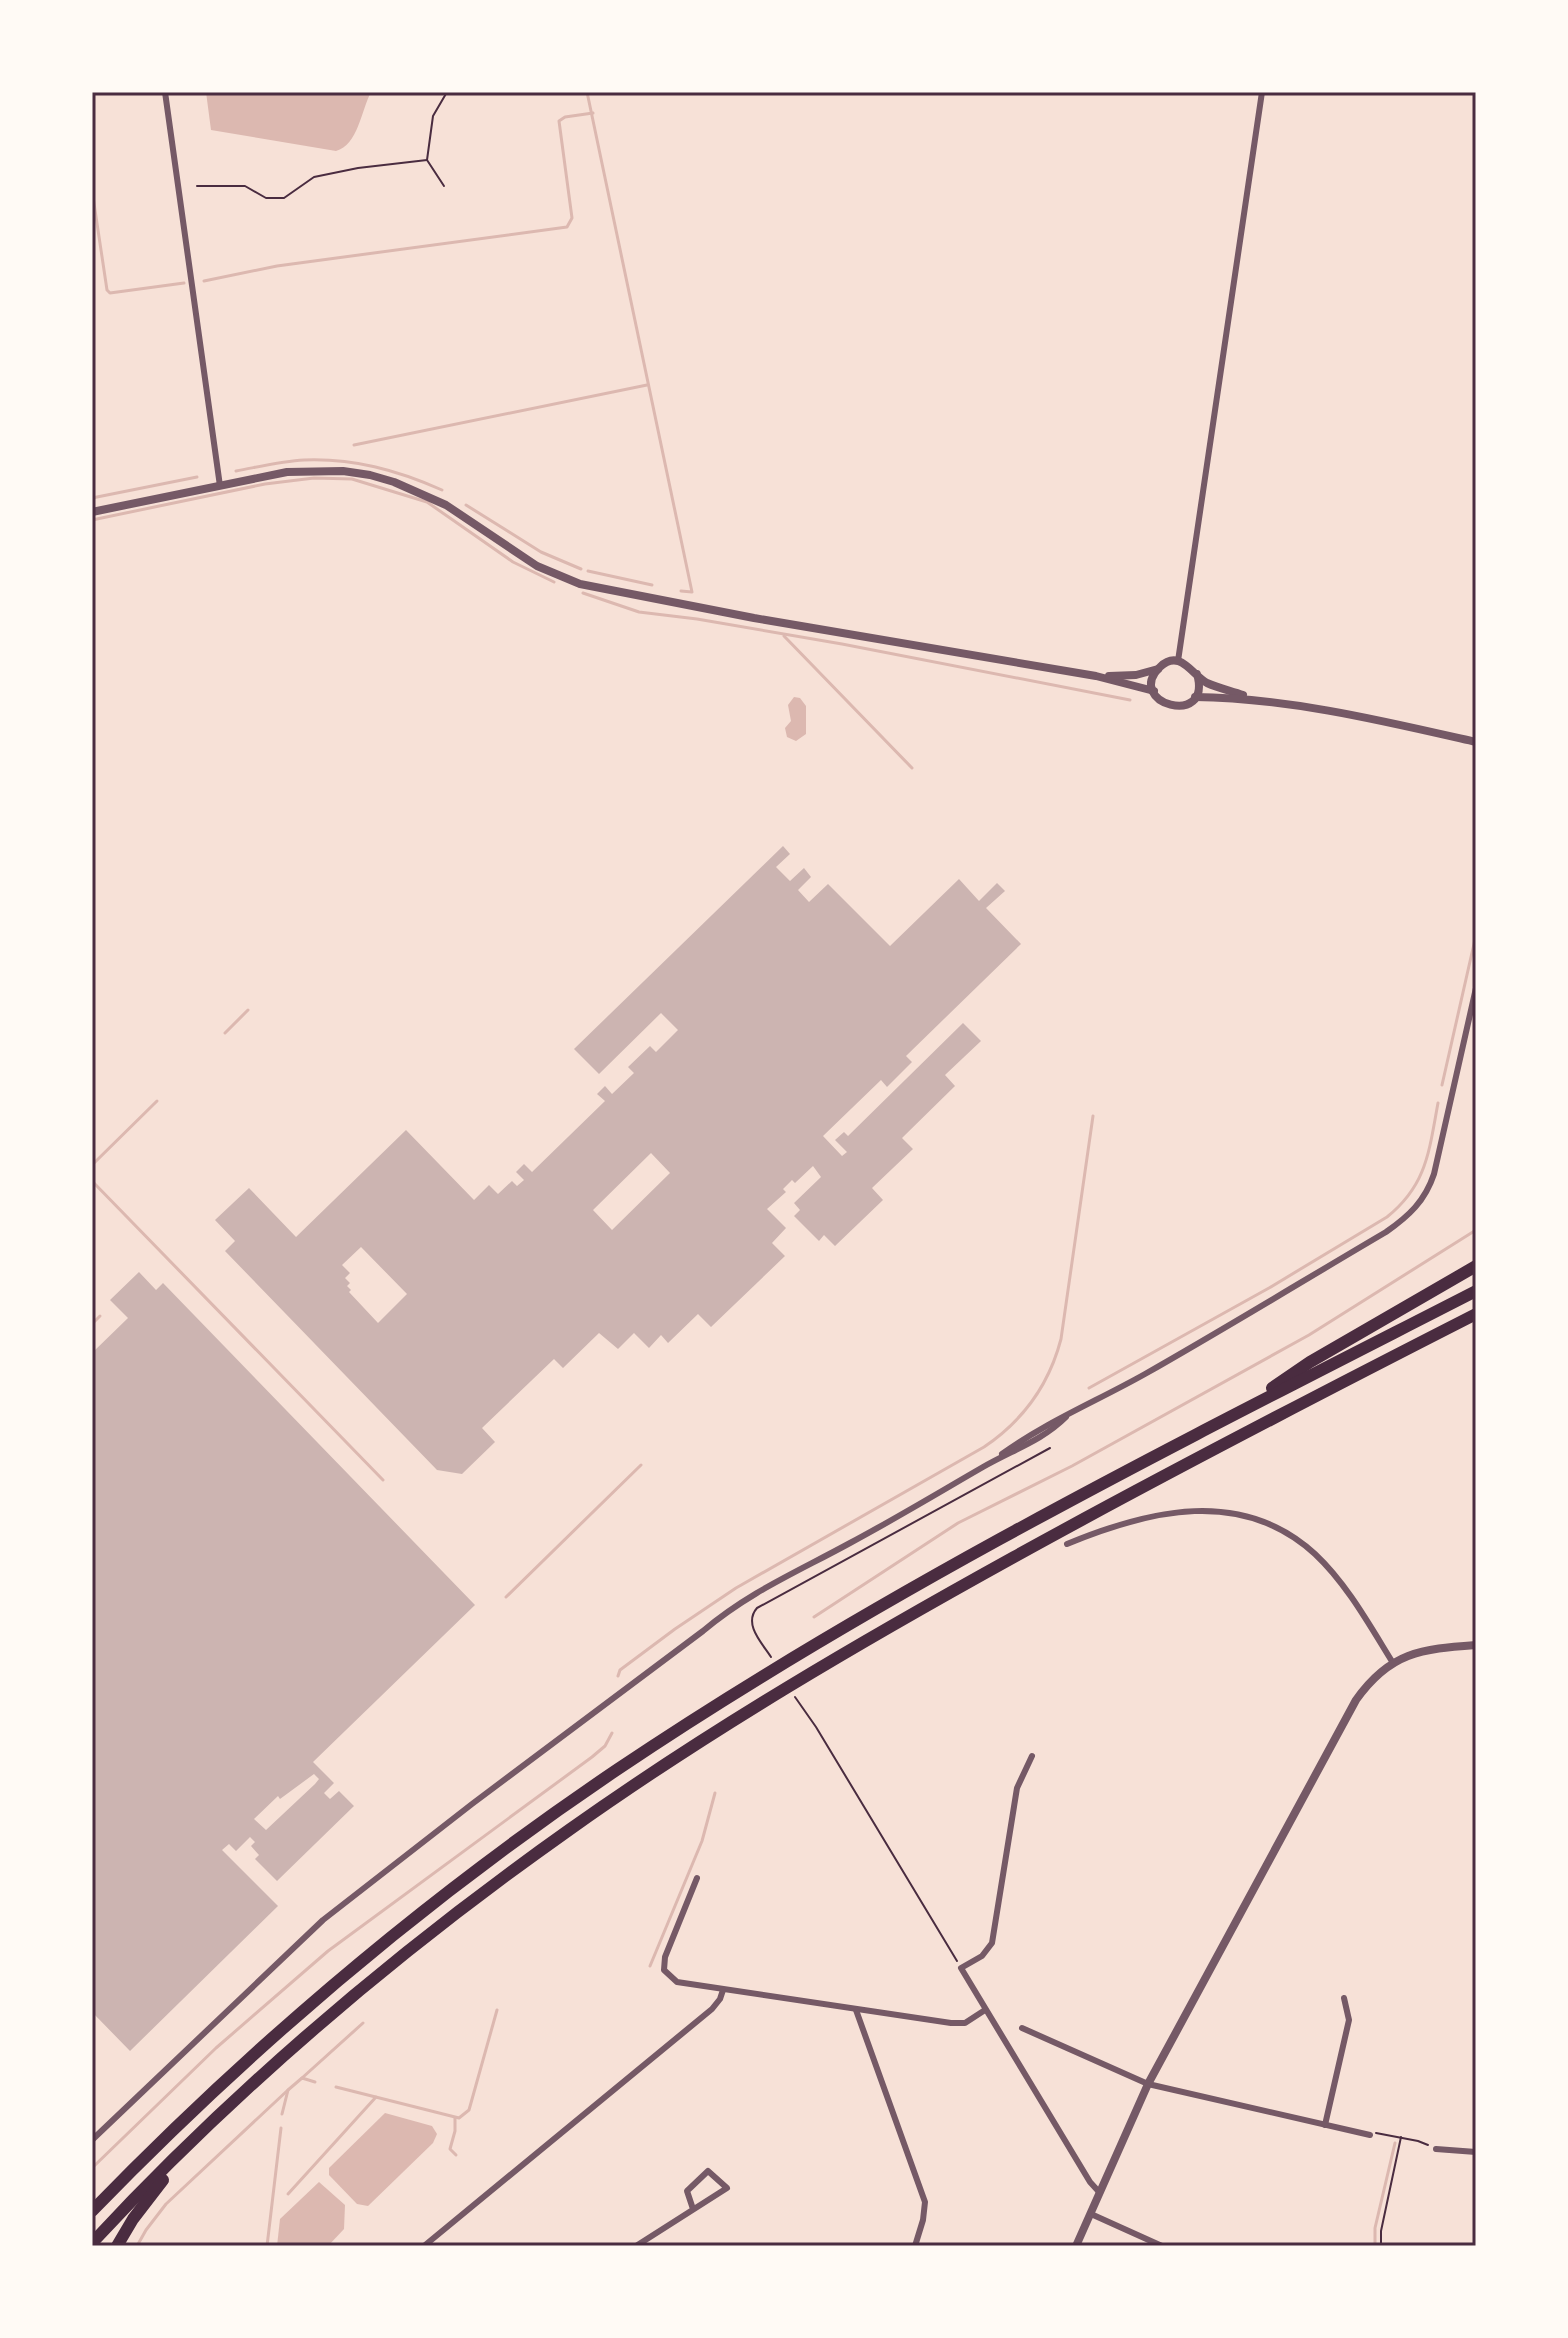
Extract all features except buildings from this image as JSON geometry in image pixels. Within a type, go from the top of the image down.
[{"type":"highway","points":[[1226,1419],[1310,1362],[1476,1266]]},
{"type":"highway","points":[[92,2211],[246,2060],[359,1964],[501,1852],[619,1768],[822,1640],[974,1553],[1476,1291]]},
{"type":"highway","points":[[92,2243],[178,2156],[321,2024],[449,1919],[573,1827],[833,1659],[922,1608],[1261,1423],[1476,1314]]},
{"type":"highway","points":[[117,2246],[178,2156]]},
{"type":"street","points":[[165,92],[220,486]]},
{"type":"street","points":[[1178,661],[1262,92]]},
{"type":"street","points":[[92,512],[287,472],[343,471],[370,475],[446,505],[537,566],[580,584],[754,618],[1096,676],[1154,691]]},
{"type":"street","points":[[1096,676],[1127,676],[1178,661],[1188,664],[1206,682],[1255,699]]},
{"type":"street","points":[[1158,669],[1153,681],[1154,691],[1161,702],[1173,707],[1185,705],[1195,697],[1197,674]]},
{"type":"street","points":[[1195,697],[1255,699],[1399,724],[1476,742]]},
{"type":"street","points":[[92,2140],[323,1920],[731,1607],[989,1464],[1046,1425],[1155,1368],[1408,1216],[1429,1190],[1434,1174],[1476,988]]},
{"type":"street","points":[[1067,1544],[1114,1525],[1177,1512],[1226,1512],[1268,1523],[1317,1555],[1346,1589],[1393,1663]]},
{"type":"street","points":[[1076,2246],[1148,2084],[1356,1700],[1372,1677],[1393,1663],[1427,1649],[1476,1645]]},
{"type":"street","points":[[1032,1756],[1017,1788],[992,1943],[982,1956],[961,1968],[1090,2182],[1100,2193]]},
{"type":"street","points":[[697,1878],[665,1957],[664,1970],[677,1982],[856,2010],[965,2023],[985,2010]]},
{"type":"street","points":[[424,2246],[712,2009],[723,1990]]},
{"type":"street","points":[[1325,2125],[1349,2020],[1344,1998]]},
{"type":"street","points":[[856,2010],[925,2202],[915,2246]]},
{"type":"street","points":[[1022,2028],[1148,2084],[1370,2135]]},
{"type":"street","points":[[1436,2149],[1476,2152]]},
{"type":"street","points":[[636,2246],[727,2188],[708,2171],[687,2191],[693,2209]]},
{"type":"street","points":[[1091,2214],[1162,2246]]},
{"type":"path","points":[[444,186],[427,160],[433,116],[447,92]]},
{"type":"path","points":[[197,186],[245,186],[266,198],[284,198],[314,177],[427,160]]},
{"type":"path","points":[[751,1623],[752,1613],[757,1608],[1050,1448]]},
{"type":"path","points":[[816,1727],[961,1968]]},
{"type":"path","points":[[1370,2135],[1377,2132],[1401,2137],[1436,2149]]},
{"type":"path","points":[[1381,2246],[1381,2231],[1401,2137]]},
{"type":"shaded area","points":[[206,92],[371,92],[354,135],[343,148],[336,151],[211,130]]},
{"type":"shaded area","points":[[794,697],[800,698],[806,706],[806,734],[796,741],[787,737],[785,728],[791,721],[788,705]]},
{"type":"shaded area","points":[[385,2113],[432,2126],[437,2134],[433,2143],[368,2206],[357,2204],[329,2175],[329,2168]]},
{"type":"shaded area","points":[[319,2182],[345,2205],[344,2229],[328,2246],[277,2246],[280,2219]]},
{"type":"waterway","points":[[587,92],[692,592],[681,591]]},
{"type":"waterway","points":[[204,281],[277,266],[567,227],[572,218],[559,121],[565,117],[593,113]]},
{"type":"waterway","points":[[92,190],[107,290],[110,293],[184,283]]},
{"type":"waterway","points":[[354,445],[647,385]]},
{"type":"waterway","points":[[236,471],[296,461],[340,461],[391,471],[442,490]]},
{"type":"waterway","points":[[92,498],[197,477]]},
{"type":"waterway","points":[[92,520],[265,484],[314,478],[352,479],[427,502],[513,562],[554,582]]},
{"type":"waterway","points":[[466,505],[541,552],[581,569]]},
{"type":"waterway","points":[[588,571],[652,585]]},
{"type":"waterway","points":[[583,593],[639,612],[842,644],[1130,700]]},
{"type":"waterway","points":[[784,636],[912,768]]},
{"type":"waterway","points":[[1442,1085],[1476,935]]},
{"type":"waterway","points":[[225,1033],[248,1010]]},
{"type":"waterway","points":[[92,1165],[157,1101]]},
{"type":"waterway","points":[[1089,1388],[1269,1288],[1387,1217],[1418,1180],[1428,1152],[1438,1103]]},
{"type":"waterway","points":[[618,1676],[620,1670],[736,1588],[984,1447],[1023,1413],[1050,1371],[1061,1339],[1093,1116]]},
{"type":"waterway","points":[[92,1181],[383,1480]]},
{"type":"waterway","points":[[814,1617],[958,1523],[1072,1466],[1309,1335],[1476,1230]]},
{"type":"waterway","points":[[92,1324],[100,1316]]},
{"type":"waterway","points":[[506,1597],[641,1465]]},
{"type":"waterway","points":[[92,2168],[216,2048],[328,1951],[592,1757],[605,1746],[612,1733]]},
{"type":"waterway","points":[[650,1966],[702,1841],[715,1793]]},
{"type":"waterway","points":[[336,2087],[459,2118],[469,2110],[497,2010]]},
{"type":"waterway","points":[[302,2078],[363,2023]]},
{"type":"waterway","points":[[282,2114],[288,2090],[302,2078],[315,2082]]},
{"type":"waterway","points":[[137,2246],[166,2204],[288,2090]]},
{"type":"waterway","points":[[288,2194],[376,2097]]},
{"type":"waterway","points":[[455,2118],[450,2149],[456,2155]]},
{"type":"waterway","points":[[267,2246],[281,2128]]},
{"type":"waterway","points":[[1375,2246],[1375,2228],[1395,2143]]}]
